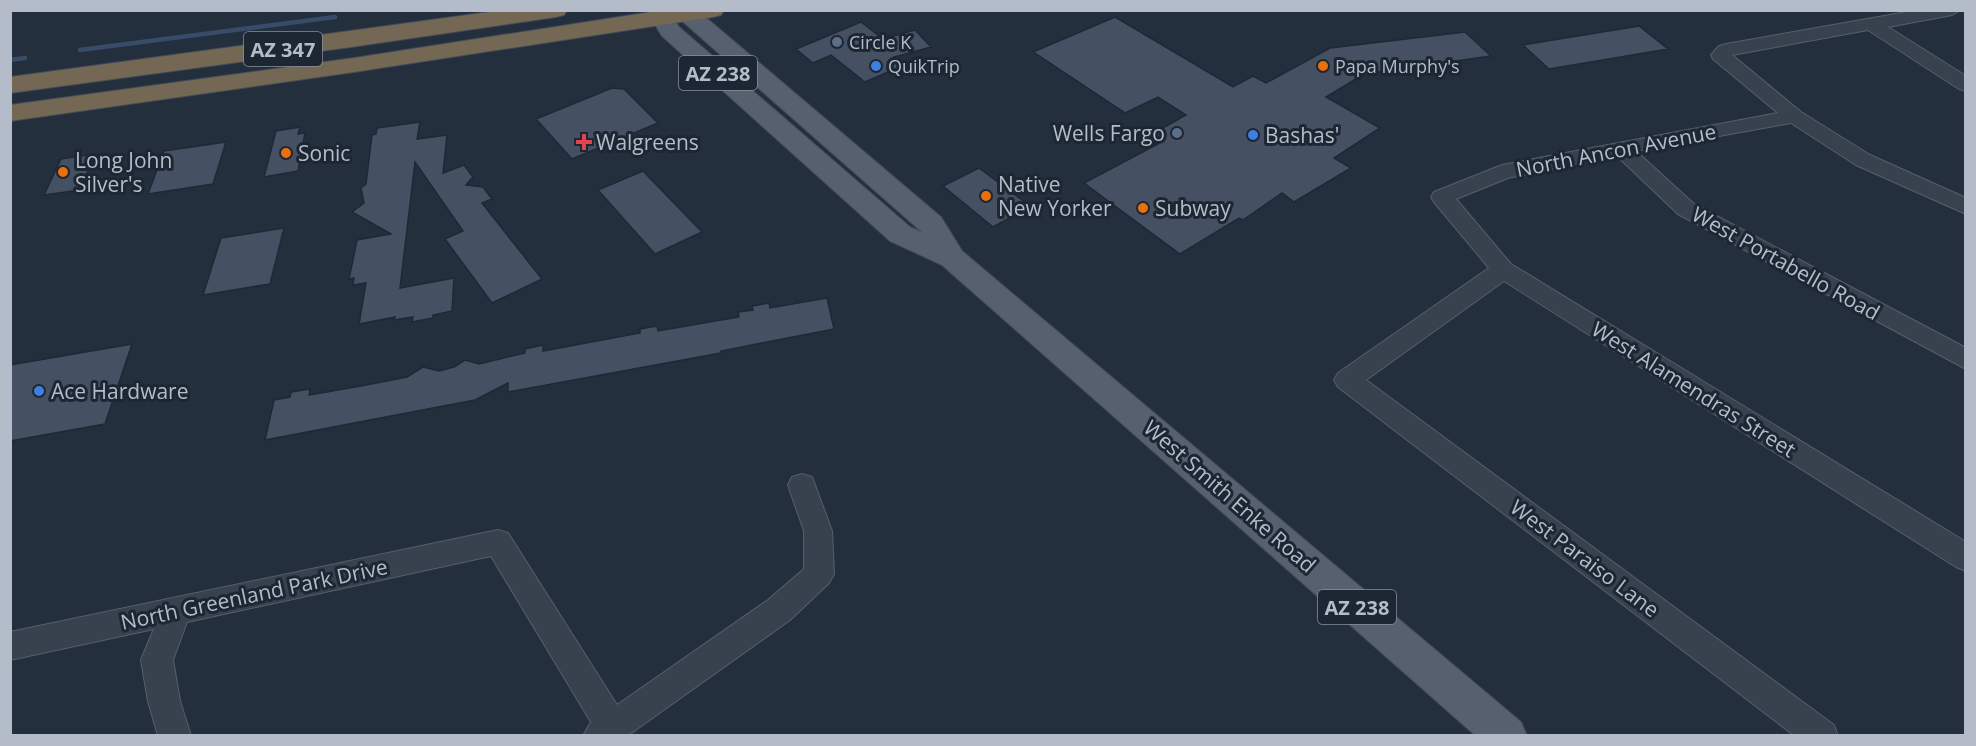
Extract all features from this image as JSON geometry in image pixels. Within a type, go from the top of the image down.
[{"type":"highway","name":"AZ 347","points":[[10,85],[351,40],[556,10]]},
{"type":"highway","name":"AZ 347","points":[[10,113],[354,65],[672,14],[713,10]]},
{"type":"main road","name":"West Smith Enke Road","points":[[672,14],[670,31],[900,234],[952,258],[1507,735]]},
{"type":"main road","name":"West Smith Enke Road","points":[[672,14],[873,174],[931,224],[952,258]]},
{"type":"main road","points":[[776,125],[798,129],[849,172],[873,174]]},
{"type":"street","points":[[1952,10],[1721,52],[1723,59],[1794,116],[1863,159],[1965,207]]},
{"type":"street","points":[[1871,24],[1965,85]]},
{"type":"street","name":"North Ancon Avenue","points":[[1442,197],[1502,172],[1794,116]]},
{"type":"street","name":"West Portabello Road","points":[[1620,148],[1686,209],[1965,360]]},
{"type":"street","name":"West Alamendras Street","points":[[1442,197],[1503,270],[1965,558]]},
{"type":"street","name":"West Paraiso Lane","points":[[1503,270],[1347,380],[1822,735]]},
{"type":"street","points":[[606,731],[778,610],[819,574],[818,531],[802,485]]},
{"type":"street","name":"North Greenland Park Drive","points":[[10,646],[498,542],[606,731]]},
{"type":"street","points":[[175,735],[164,701],[157,660],[176,611]]},
{"type":"building","points":[[1115,17],[1233,87],[1253,76],[1266,83],[1330,48],[1465,32],[1491,56],[1364,74],[1326,97],[1380,128],[1334,158],[1351,168],[1294,202],[1282,193],[1243,220],[1239,218],[1180,254],[1084,183],[1158,144],[1147,137],[1186,115],[1158,97],[1125,113],[1033,52]]},
{"type":"building","points":[[861,22],[883,39],[915,30],[931,47],[894,57],[904,65],[865,82],[831,55],[813,63],[796,49]]},
{"type":"building","points":[[1639,26],[1668,49],[1549,69],[1523,45]]},
{"type":"building","name":"Walgreens","points":[[612,88],[624,89],[658,123],[572,159],[536,119]]},
{"type":"building","points":[[420,122],[417,139],[447,135],[443,173],[464,165],[473,177],[466,185],[483,187],[492,199],[482,203],[542,279],[492,303],[445,239],[463,231],[415,162],[400,288],[454,278],[452,311],[412,322],[413,317],[394,320],[395,317],[359,324],[366,283],[353,285],[354,278],[349,279],[357,240],[391,234],[352,212],[364,203],[361,188],[366,184],[372,135],[376,134],[377,128]]},
{"type":"building","name":"Sonic","points":[[300,127],[298,134],[305,133],[298,171],[264,177],[276,131]]},
{"type":"building","points":[[226,142],[213,184],[148,194],[164,151]]},
{"type":"building","points":[[95,154],[80,190],[44,195],[61,159]]},
{"type":"building","name":"Native New Yorker","points":[[979,168],[1030,206],[993,227],[943,186]]},
{"type":"building","points":[[643,171],[702,232],[655,254],[598,190]]},
{"type":"building","points":[[284,228],[270,284],[203,295],[221,238]]},
{"type":"building","points":[[827,298],[834,329],[721,351],[721,353],[508,392],[508,383],[475,400],[265,440],[274,400],[290,397],[291,392],[310,389],[309,395],[361,386],[407,377],[423,367],[439,371],[454,367],[465,360],[479,364],[525,353],[525,349],[543,345],[543,351],[640,333],[640,329],[657,326],[658,331],[739,317],[738,312],[753,310],[752,306],[769,303],[770,308]]},
{"type":"building","points":[[132,344],[105,424],[10,441],[10,365]]},
{"type":"waterway","points":[[80,50],[335,17]]},
{"type":"waterway","points":[[10,60],[25,58]]},
{"type":"place","name":"Circle K","points":[[837,42]]},
{"type":"place","name":"QuikTrip","points":[[876,66]]},
{"type":"place","name":"Papa Murphy's","points":[[1323,66]]},
{"type":"place","name":"Wells Fargo","points":[[1177,133]]},
{"type":"place","name":"Bashas'","points":[[1253,135]]},
{"type":"place","name":"Walgreens","points":[[584,142]]},
{"type":"place","name":"Sonic","points":[[286,153]]},
{"type":"place","name":"Long John Silver's","points":[[63,172]]},
{"type":"place","name":"Native New Yorker","points":[[986,196]]},
{"type":"place","name":"Subway","points":[[1143,208]]},
{"type":"place","name":"Ace Hardware","points":[[39,391]]}]
